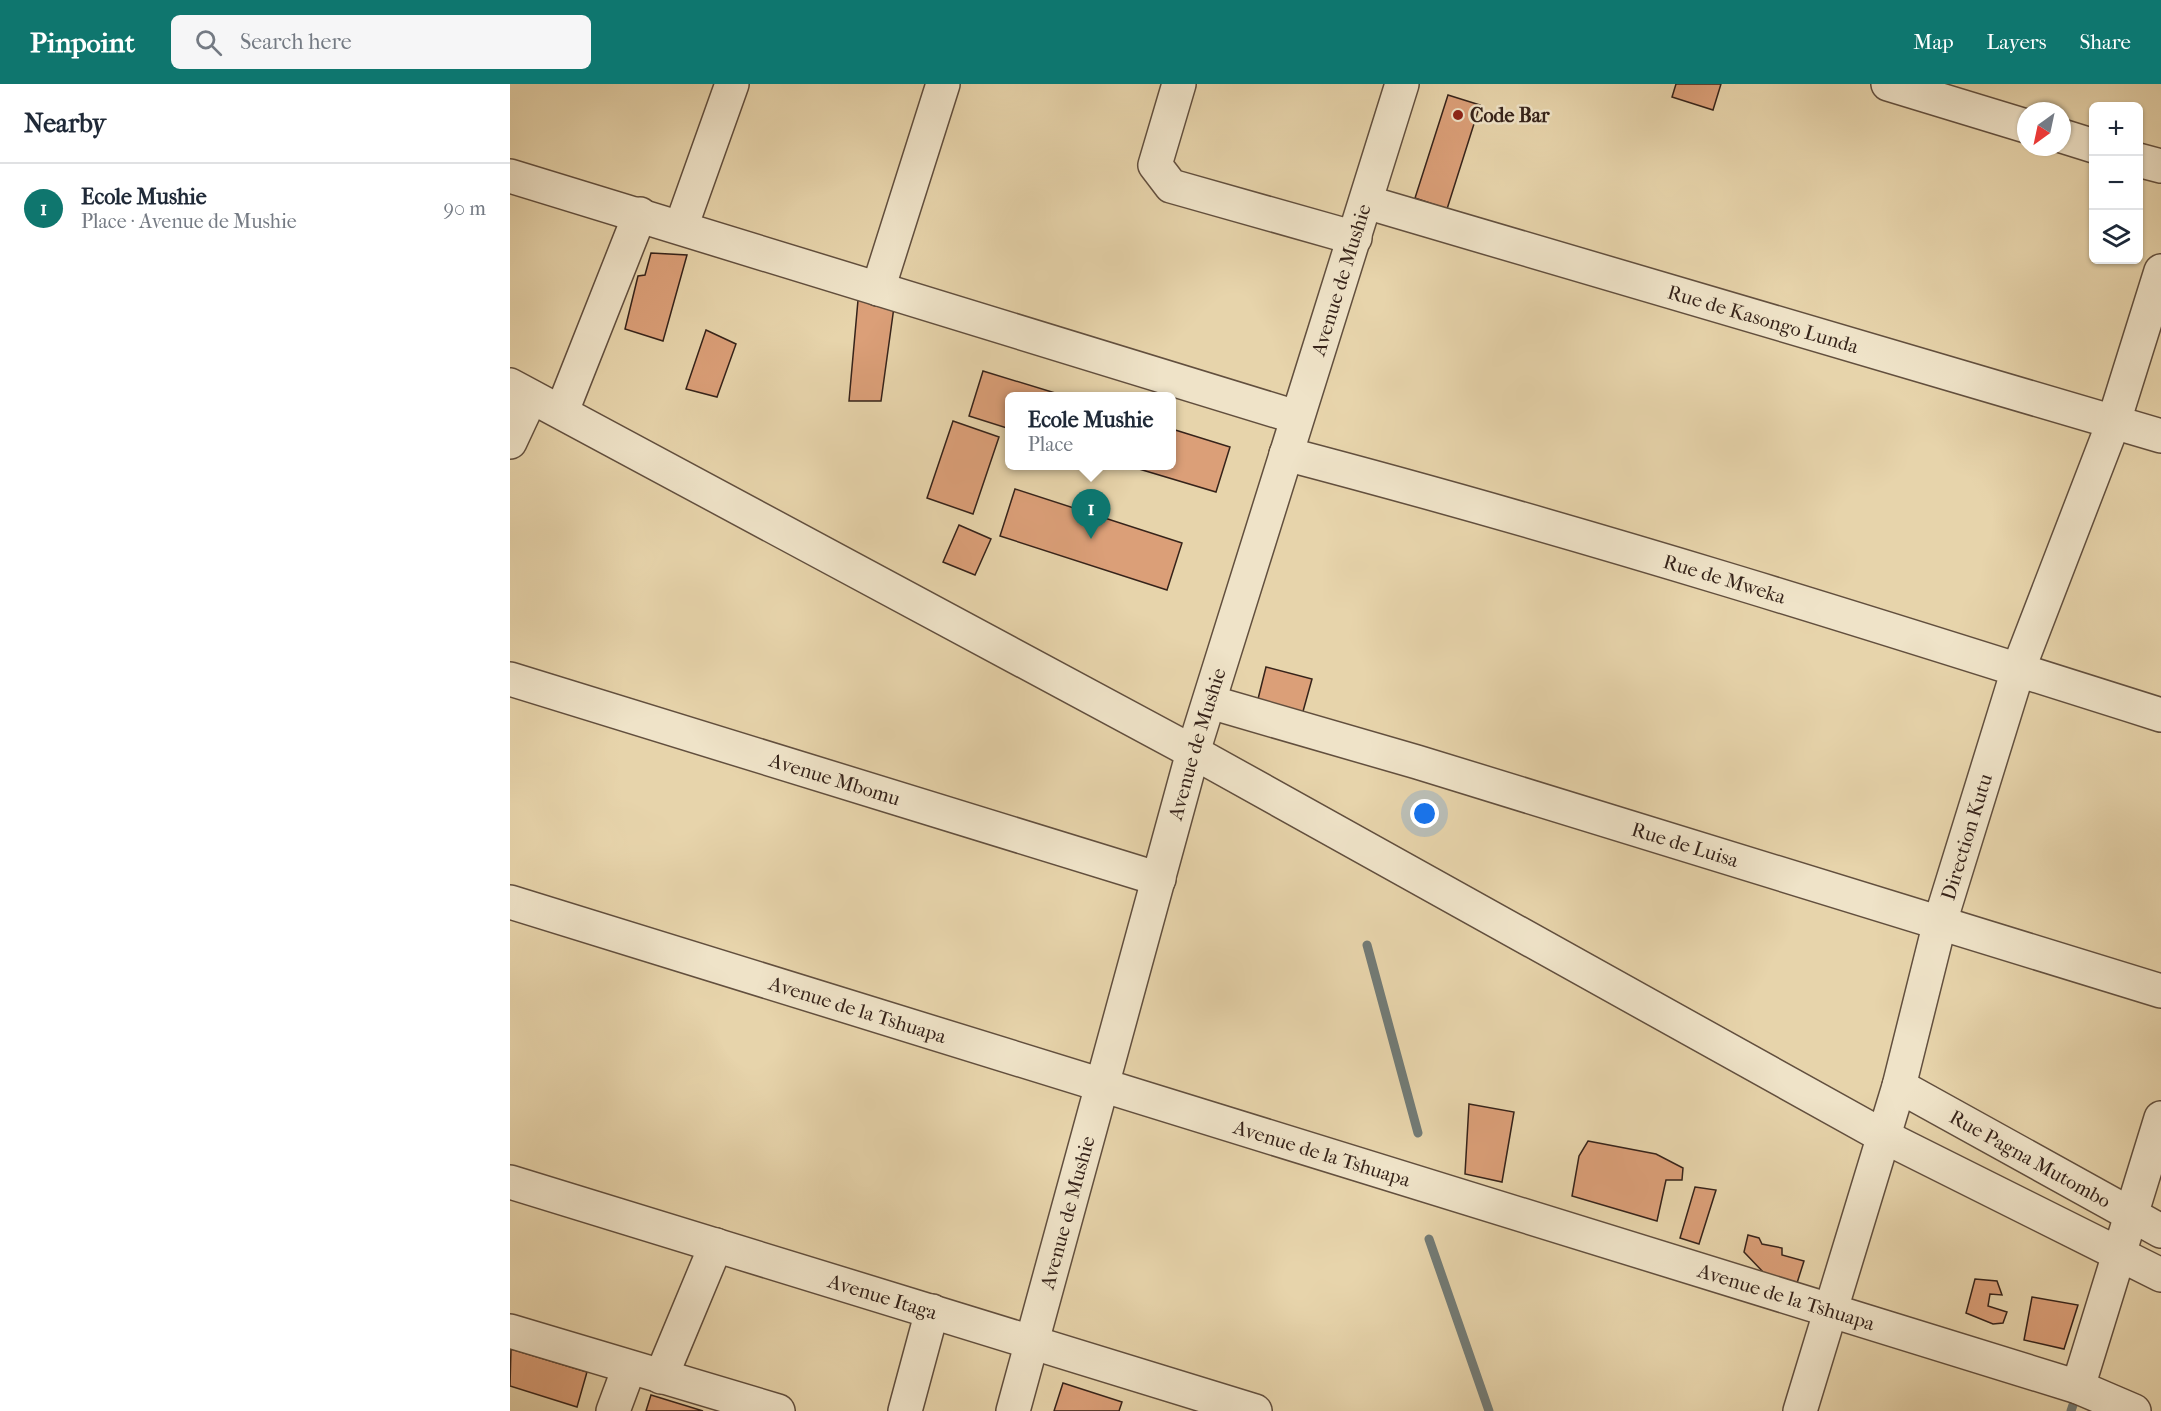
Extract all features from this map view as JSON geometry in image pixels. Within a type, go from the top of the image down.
[{"type":"street","points":[[681,227],[732,84]]},
{"type":"street","points":[[879,289],[943,84]]},
{"type":"street","points":[[1179,84],[1155,165],[1171,186],[1355,238]]},
{"type":"street","name":"Avenue de Mushie","points":[[1013,1411],[1104,1085],[1193,752],[1402,84]]},
{"type":"street","points":[[1888,84],[2017,123]]},
{"type":"street","points":[[2071,139],[2089,144]]},
{"type":"street","points":[[2143,161],[2161,166]]},
{"type":"street","points":[[510,176],[1296,417]]},
{"type":"street","name":"Rue de Kasongo Lunda","points":[[1366,202],[2161,436]]},
{"type":"street","points":[[562,411],[640,214]]},
{"type":"street","name":"Direction Kutu","points":[[1800,1411],[1899,1086],[1940,922],[2018,670],[2114,421],[2161,271]]},
{"type":"street","points":[[510,442],[521,391],[1193,752],[1883,1136],[2120,1252],[2161,1275]]},
{"type":"street","name":"Rue de Mweka","points":[[1286,454],[1422,490],[2161,715]]},
{"type":"street","name":"Avenue Mbomu","points":[[510,679],[1160,879]]},
{"type":"street","name":"Rue de Luisa","points":[[1210,702],[1385,752],[2161,991]]},
{"type":"street","name":"Avenue de la Tshuapa","points":[[510,902],[2078,1387],[2134,1411]]},
{"type":"street","name":"Rue Pagna Mutombo","points":[[1899,1086],[2161,1231]]},
{"type":"street","points":[[2078,1387],[2161,1118]]},
{"type":"street","name":"Avenue Itaga","points":[[510,1182],[1255,1411]]},
{"type":"street","points":[[661,1377],[716,1245]]},
{"type":"street","points":[[905,1411],[932,1311]]},
{"type":"street","points":[[510,1331],[774,1410]]},
{"type":"street","points":[[613,1411],[629,1368]]},
{"type":"building","points":[[1676,84],[1721,84],[1713,110],[1672,97]]},
{"type":"building","points":[[1448,95],[1480,105],[1447,209],[1415,198]]},
{"type":"building","points":[[651,253],[687,255],[663,341],[625,329],[638,276],[645,275]]},
{"type":"building","points":[[859,289],[894,307],[881,401],[849,401]]},
{"type":"building","points":[[706,330],[736,344],[717,397],[686,389]]},
{"type":"building","points":[[983,371],[1052,392],[1005,392],[1005,427],[969,416]]},
{"type":"building","points":[[953,421],[999,437],[973,514],[927,498]]},
{"type":"building","points":[[1176,430],[1230,447],[1216,492],[1142,470],[1176,470]]},
{"type":"building","points":[[1015,489],[1182,543],[1167,590],[1000,536]]},
{"type":"building","points":[[959,525],[991,539],[975,575],[943,562]]},
{"type":"building","points":[[1266,667],[1312,679],[1302,715],[1257,703]]},
{"type":"building","points":[[1469,1104],[1514,1112],[1502,1182],[1465,1174]]},
{"type":"building","points":[[1588,1141],[1656,1154],[1683,1168],[1682,1180],[1666,1180],[1657,1221],[1572,1196],[1579,1156]]},
{"type":"building","points":[[1695,1187],[1716,1190],[1699,1244],[1680,1238]]},
{"type":"building","points":[[1748,1235],[1759,1238],[1762,1244],[1782,1248],[1782,1255],[1804,1261],[1797,1283],[1765,1274],[1744,1252]]},
{"type":"building","points":[[1975,1279],[1997,1281],[2002,1295],[1990,1294],[1988,1306],[2007,1312],[2003,1323],[1993,1324],[1966,1313]]},
{"type":"building","points":[[2032,1297],[2078,1305],[2064,1349],[2024,1340]]},
{"type":"building","points":[[511,1349],[587,1372],[577,1407],[510,1386]]},
{"type":"building","points":[[1063,1383],[1122,1402],[1119,1411],[1054,1411]]},
{"type":"building","points":[[651,1395],[703,1411],[646,1411]]},
{"type":"waterway","points":[[1367,945],[1418,1133]]},
{"type":"waterway","points":[[1429,1239],[1489,1411]]},
{"type":"waterway","points":[[2071,1411],[2077,1393]]},
{"type":"place","name":"Code Bar","points":[[1458,115]]},
{"type":"place","name":"Ecole Mushie","points":[[1091,539]]}]
